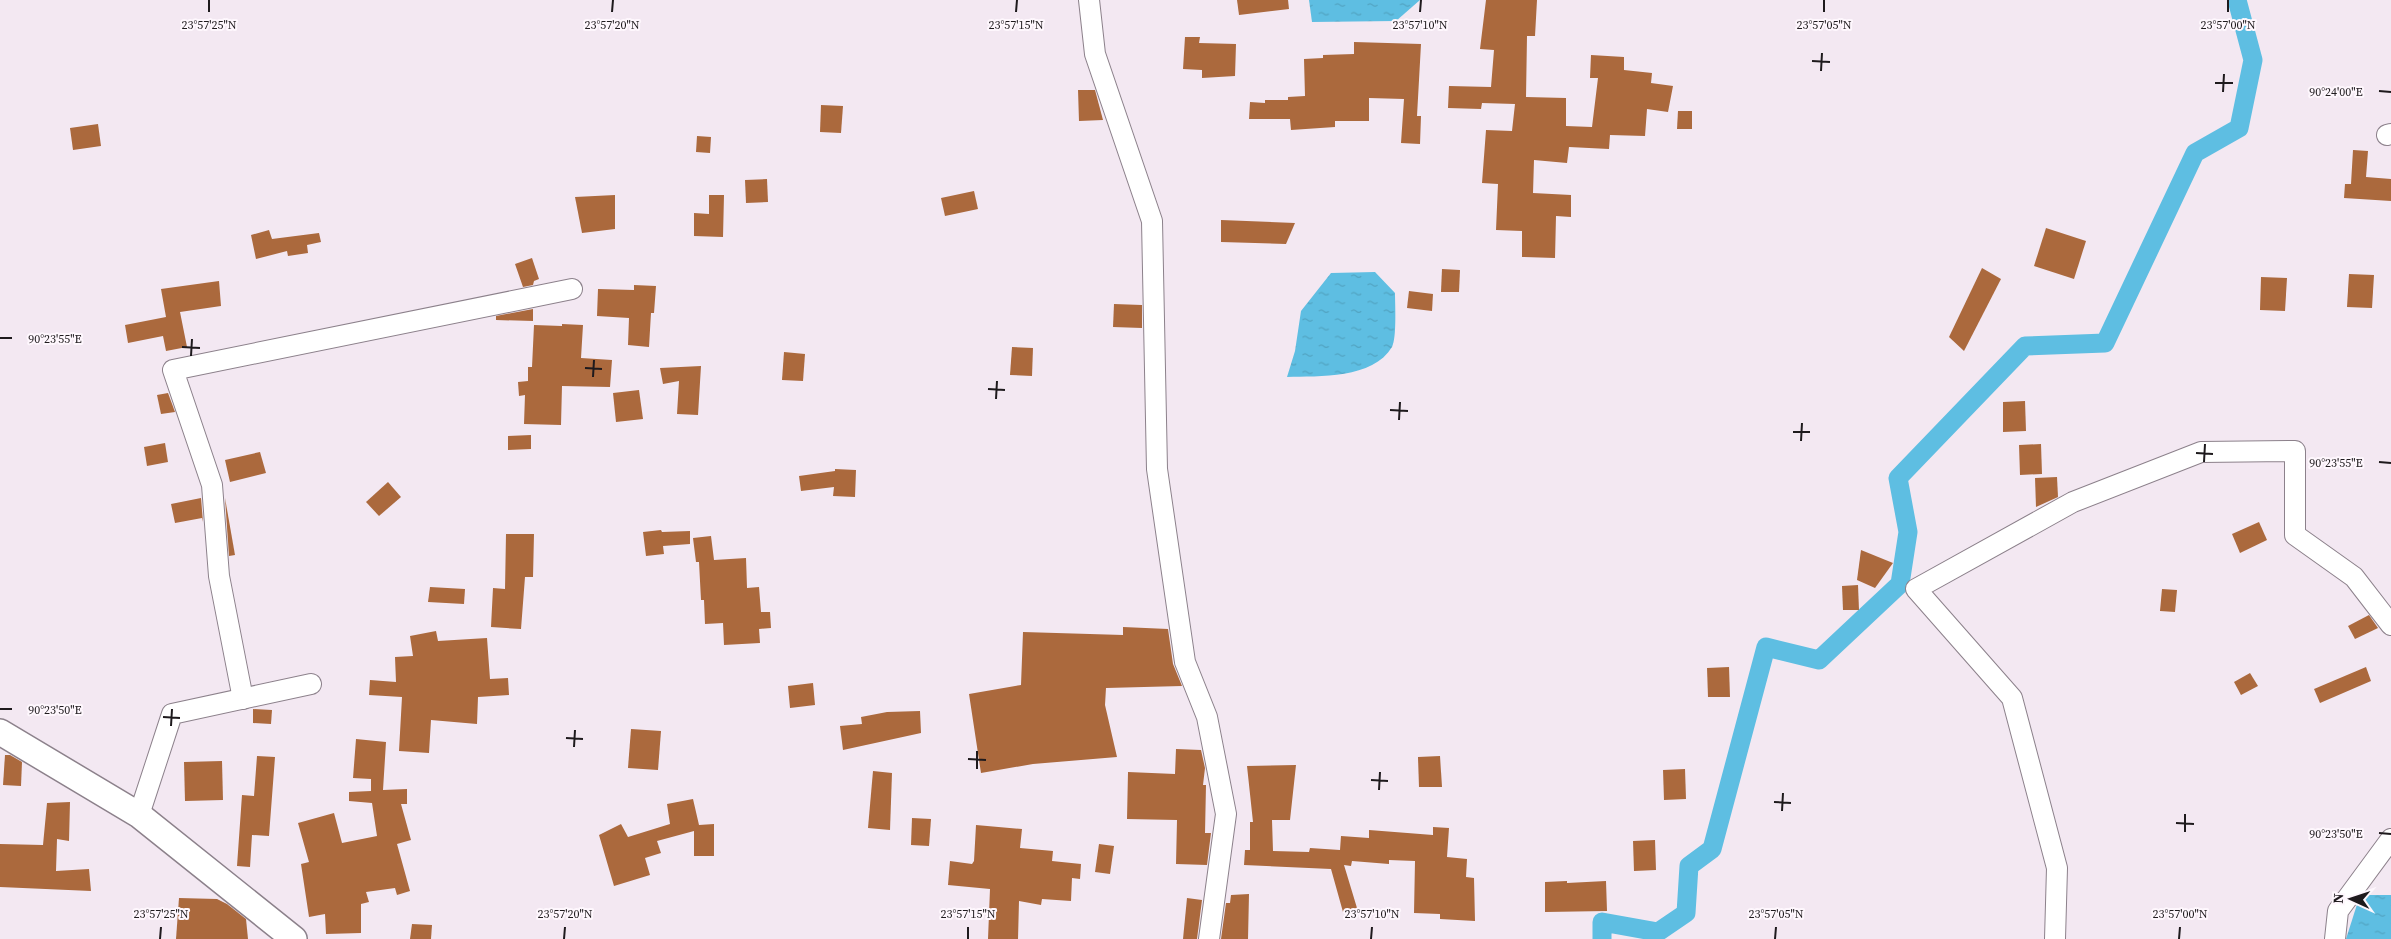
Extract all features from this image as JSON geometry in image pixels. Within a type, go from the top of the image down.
[{"type":"main road","points":[[0,732],[138,815],[294,939]]},
{"type":"street","points":[[1089,0],[1095,54],[1152,221],[1157,469],[1185,662],[1207,718],[1226,814],[1209,939]]},
{"type":"street","points":[[244,699],[219,576],[212,485],[173,370],[572,289]]},
{"type":"street","points":[[2055,939],[2056,868],[2012,698],[1916,589],[2073,502],[2201,452],[2295,451],[2295,535],[2354,577],[2391,625]]},
{"type":"street","points":[[138,815],[172,714],[311,684]]},
{"type":"street","points":[[2335,939],[2338,911],[2391,839]]},
{"type":"water","points":[[1309,0],[1420,0],[1396,21],[1312,22]]},
{"type":"water","points":[[1375,272],[1395,293],[1395,329],[1392,347],[1372,365],[1359,370],[1329,376],[1287,377],[1295,351],[1301,311],[1331,273]]},
{"type":"water","points":[[2360,895],[2391,895],[2391,939],[2346,939]]},
{"type":"building","points":[[1237,0],[1288,0],[1289,9],[1239,15]]},
{"type":"building","points":[[1486,0],[1537,0],[1535,36],[1527,36],[1526,97],[1566,98],[1566,126],[1592,127],[1598,78],[1590,78],[1591,55],[1624,57],[1624,70],[1652,73],[1651,83],[1673,86],[1668,112],[1647,109],[1645,136],[1610,135],[1609,149],[1569,147],[1567,163],[1534,160],[1533,193],[1571,195],[1571,217],[1556,216],[1555,258],[1522,257],[1522,231],[1496,230],[1498,184],[1482,183],[1486,130],[1512,131],[1515,104],[1482,103],[1481,109],[1448,108],[1449,86],[1491,87],[1494,50],[1480,49]]},
{"type":"building","points":[[1185,37],[1200,37],[1199,43],[1236,44],[1235,76],[1202,78],[1202,70],[1183,69]]},
{"type":"building","points":[[1354,42],[1421,44],[1417,116],[1421,116],[1420,144],[1401,143],[1404,99],[1369,98],[1369,121],[1335,121],[1335,127],[1291,130],[1290,119],[1249,119],[1250,102],[1265,103],[1265,100],[1288,100],[1288,97],[1305,96],[1304,59],[1323,58],[1323,55],[1354,54]]},
{"type":"building","points":[[1078,90],[1095,90],[1103,120],[1079,121]]},
{"type":"building","points":[[821,105],[843,106],[841,133],[820,132]]},
{"type":"building","points":[[1678,111],[1692,111],[1692,129],[1677,129]]},
{"type":"building","points":[[98,124],[101,146],[73,150],[70,128]]},
{"type":"building","points":[[697,136],[711,137],[710,153],[696,152]]},
{"type":"building","points":[[2353,150],[2368,151],[2366,177],[2391,179],[2391,201],[2344,198],[2345,184],[2351,184]]},
{"type":"building","points":[[767,179],[768,202],[746,203],[745,180]]},
{"type":"building","points":[[974,191],[978,209],[945,216],[941,198]]},
{"type":"building","points":[[615,195],[615,229],[582,233],[575,197]]},
{"type":"building","points":[[709,195],[724,195],[723,237],[694,236],[694,213],[709,214]]},
{"type":"building","points":[[1221,220],[1295,223],[1286,244],[1221,242]]},
{"type":"building","points":[[2046,228],[2086,241],[2074,279],[2034,266]]},
{"type":"building","points":[[269,230],[272,239],[319,233],[321,242],[307,245],[308,253],[288,256],[287,251],[256,259],[251,235]]},
{"type":"building","points":[[532,258],[539,279],[534,281],[533,285],[523,287],[515,264]]},
{"type":"building","points":[[1982,268],[2001,279],[1964,351],[1949,337]]},
{"type":"building","points":[[1442,269],[1460,270],[1459,292],[1441,292]]},
{"type":"building","points":[[2349,274],[2374,275],[2372,308],[2347,307]]},
{"type":"building","points":[[2261,277],[2287,278],[2285,311],[2260,310]]},
{"type":"building","points":[[219,281],[221,306],[180,312],[187,347],[166,351],[163,336],[128,343],[125,325],[166,317],[161,289]]},
{"type":"building","points":[[634,285],[656,286],[654,313],[651,313],[649,347],[628,345],[629,318],[597,316],[598,289],[634,290]]},
{"type":"building","points":[[1409,291],[1433,294],[1432,311],[1407,308]]},
{"type":"building","points":[[1114,304],[1142,305],[1142,328],[1113,327]]},
{"type":"building","points":[[533,309],[533,321],[496,320],[496,316]]},
{"type":"building","points":[[562,324],[583,325],[581,358],[612,360],[610,387],[562,386],[561,425],[524,424],[525,395],[519,396],[518,382],[528,381],[528,367],[532,367],[534,325],[562,326]]},
{"type":"building","points":[[1012,347],[1033,348],[1032,376],[1010,375]]},
{"type":"building","points":[[784,352],[805,354],[803,381],[782,380]]},
{"type":"building","points":[[701,366],[698,415],[677,414],[679,381],[663,384],[660,368]]},
{"type":"building","points":[[639,390],[643,419],[616,422],[613,393]]},
{"type":"building","points":[[168,393],[175,412],[161,414],[157,395]]},
{"type":"building","points":[[2025,401],[2026,431],[2003,432],[2003,402]]},
{"type":"building","points":[[531,435],[531,449],[508,450],[508,436]]},
{"type":"building","points":[[165,443],[168,462],[147,466],[144,447]]},
{"type":"building","points":[[2041,444],[2042,474],[2020,475],[2019,445]]},
{"type":"building","points":[[260,452],[266,473],[230,482],[225,460]]},
{"type":"building","points":[[835,469],[856,470],[855,497],[833,496],[834,487],[801,491],[799,476],[835,471]]},
{"type":"building","points":[[2057,477],[2058,497],[2036,507],[2035,478]]},
{"type":"building","points":[[388,482],[401,497],[379,516],[366,502]]},
{"type":"building","points":[[201,498],[203,522],[202,518],[175,523],[171,504]]},
{"type":"building","points":[[225,498],[235,555],[229,556]]},
{"type":"building","points":[[2259,522],[2267,540],[2240,553],[2232,534]]},
{"type":"building","points":[[661,530],[662,532],[690,531],[690,544],[663,546],[664,554],[646,556],[643,532]]},
{"type":"building","points":[[506,534],[534,534],[533,577],[525,577],[521,629],[491,627],[493,588],[505,589]]},
{"type":"building","points":[[711,536],[714,560],[746,558],[747,588],[759,587],[761,612],[770,612],[771,628],[759,629],[760,643],[724,645],[723,623],[705,624],[704,600],[701,600],[699,562],[696,562],[693,538]]},
{"type":"building","points":[[1861,550],[1893,563],[1875,588],[1857,580]]},
{"type":"building","points":[[1858,585],[1859,610],[1843,610],[1842,586]]},
{"type":"building","points":[[430,587],[465,589],[464,604],[428,602]]},
{"type":"building","points":[[2162,589],[2177,590],[2175,612],[2160,611]]},
{"type":"building","points":[[2369,615],[2378,628],[2355,639],[2348,626]]},
{"type":"building","points":[[1123,627],[1168,629],[1173,664],[1182,686],[1106,688],[1105,705],[1117,757],[1033,764],[981,773],[969,694],[1021,685],[1023,632],[1123,635]]},
{"type":"building","points":[[436,631],[438,641],[487,638],[490,679],[508,678],[509,695],[478,697],[477,724],[431,720],[429,753],[399,751],[402,697],[369,695],[370,680],[396,682],[395,657],[413,656],[410,636]]},
{"type":"building","points":[[1729,667],[1730,697],[1708,697],[1707,668]]},
{"type":"building","points":[[2366,667],[2371,681],[2320,703],[2314,689]]},
{"type":"building","points":[[2250,673],[2258,686],[2241,695],[2234,682]]},
{"type":"building","points":[[813,683],[815,705],[790,708],[788,686]]},
{"type":"building","points":[[253,709],[272,710],[271,724],[253,723]]},
{"type":"building","points":[[920,711],[921,733],[843,750],[840,726],[862,724],[861,717],[887,712]]},
{"type":"building","points":[[631,729],[661,731],[658,770],[628,768]]},
{"type":"building","points":[[356,739],[386,742],[383,790],[407,789],[407,804],[401,804],[411,840],[397,844],[410,891],[397,895],[395,888],[366,892],[369,902],[361,904],[361,933],[326,934],[325,914],[309,917],[301,864],[309,862],[298,823],[334,813],[342,843],[377,836],[372,803],[349,801],[349,792],[371,791],[371,779],[353,778]]},
{"type":"building","points":[[1176,749],[1201,750],[1205,768],[1203,785],[1206,785],[1205,833],[1211,833],[1207,865],[1176,864],[1177,820],[1127,819],[1128,772],[1175,774]]},
{"type":"building","points":[[5,755],[10,755],[22,762],[21,786],[3,785]]},
{"type":"building","points":[[257,756],[275,757],[269,836],[252,835],[250,867],[237,866],[242,795],[254,796]]},
{"type":"building","points":[[1440,756],[1442,787],[1419,787],[1418,757]]},
{"type":"building","points":[[222,761],[223,800],[185,801],[184,762]]},
{"type":"building","points":[[1296,765],[1290,820],[1272,820],[1273,851],[1309,852],[1310,848],[1340,850],[1341,836],[1369,838],[1369,830],[1433,835],[1433,827],[1449,828],[1447,857],[1467,859],[1466,877],[1474,878],[1475,921],[1440,919],[1440,914],[1414,913],[1415,861],[1389,860],[1389,864],[1352,861],[1351,866],[1344,865],[1357,908],[1343,912],[1331,869],[1244,865],[1245,850],[1250,850],[1250,822],[1253,822],[1247,766]]},
{"type":"building","points":[[1685,769],[1686,799],[1664,800],[1663,770]]},
{"type":"building","points":[[873,771],[892,773],[890,830],[868,828]]},
{"type":"building","points":[[693,799],[699,825],[714,824],[714,856],[694,856],[694,831],[657,841],[661,853],[645,858],[650,875],[614,886],[599,835],[621,824],[628,837],[670,824],[667,804]]},
{"type":"building","points":[[70,802],[69,841],[57,839],[56,871],[89,869],[91,891],[0,887],[0,844],[43,845],[47,803]]},
{"type":"building","points":[[912,818],[931,819],[929,846],[911,845]]},
{"type":"building","points":[[976,825],[1022,829],[1020,848],[1053,851],[1052,861],[1081,864],[1080,879],[1072,878],[1071,901],[1042,899],[1041,905],[1019,901],[1018,939],[988,939],[990,889],[948,885],[950,861],[972,864],[974,861]]},
{"type":"building","points":[[1655,840],[1656,870],[1634,871],[1633,841]]},
{"type":"building","points":[[1099,844],[1114,846],[1110,874],[1095,872]]},
{"type":"building","points":[[1567,881],[1567,883],[1606,881],[1607,911],[1545,912],[1545,882]]},
{"type":"building","points":[[1249,894],[1248,939],[1221,939],[1226,903],[1230,903],[1231,895]]},
{"type":"building","points":[[179,898],[217,899],[227,904],[246,919],[248,939],[176,939]]},
{"type":"building","points":[[1187,898],[1202,900],[1197,939],[1183,939]]},
{"type":"building","points":[[412,924],[432,925],[431,939],[410,939]]},
{"type":"waterway","points":[[1602,939],[1602,922],[1658,932],[1686,913],[1689,866],[1712,849],[1766,647],[1819,660],[1900,584],[1908,532],[1898,478],[2025,346],[2105,343],[2195,153],[2239,128],[2253,60],[2237,0]]}]
